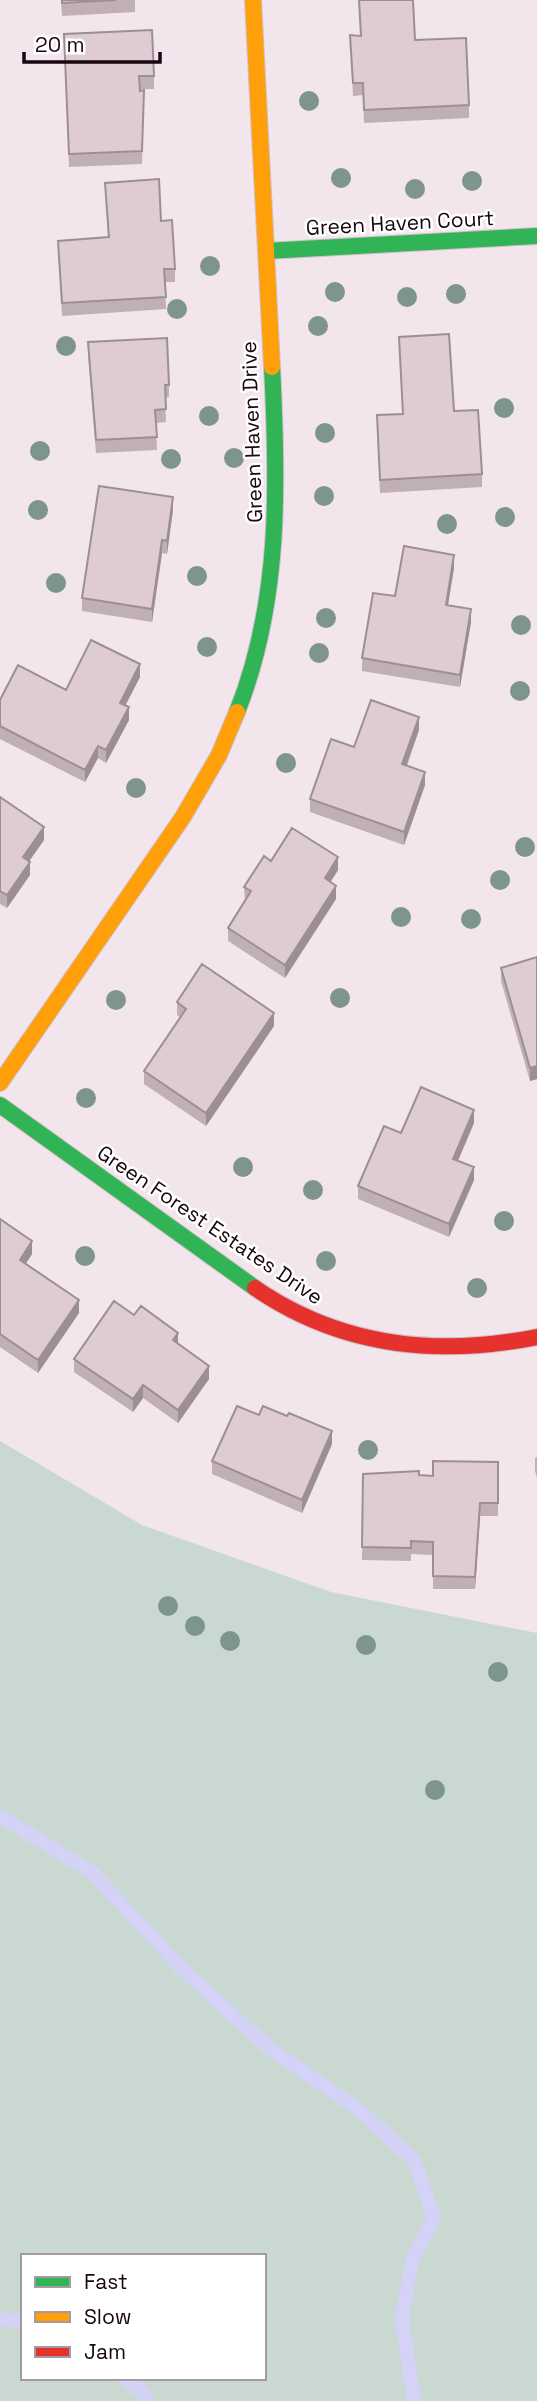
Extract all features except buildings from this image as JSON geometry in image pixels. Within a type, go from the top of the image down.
[{"type":"street","name":"Green Haven Drive","points":[[0,1083],[200,792],[229,732],[251,671],[267,608],[275,545],[278,487],[253,0]]},
{"type":"street","name":"Green Haven Court","points":[[266,251],[537,236]]},
{"type":"street","name":"Green Forest Estates Drive","points":[[0,1105],[262,1292],[317,1324],[380,1343],[441,1349],[499,1346],[537,1337]]},
{"type":"shaded area","points":[[0,1441],[142,1525],[331,1592],[537,1633],[537,2401],[0,2401]]},
{"type":"waterway","points":[[0,1816],[93,1873],[181,1968],[268,2047],[359,2110],[414,2160],[434,2218],[412,2260],[402,2320],[414,2401]]},
{"type":"waterway","points":[[0,2319],[21,2322]]},
{"type":"waterway","points":[[127,2380],[143,2393],[147,2401]]},
{"type":"traffic: fast","points":[[266,251],[537,236]]},
{"type":"traffic: fast","points":[[237,712],[262,628],[269,585],[275,498],[272,367]]},
{"type":"traffic: fast","points":[[0,1105],[255,1288]]},
{"type":"traffic: slow","points":[[253,0],[272,367]]},
{"type":"traffic: slow","points":[[0,1083],[183,817],[219,755],[237,712]]},
{"type":"traffic: jam","points":[[255,1288],[288,1308],[321,1323],[356,1335],[391,1342],[463,1346],[537,1337]]}]
